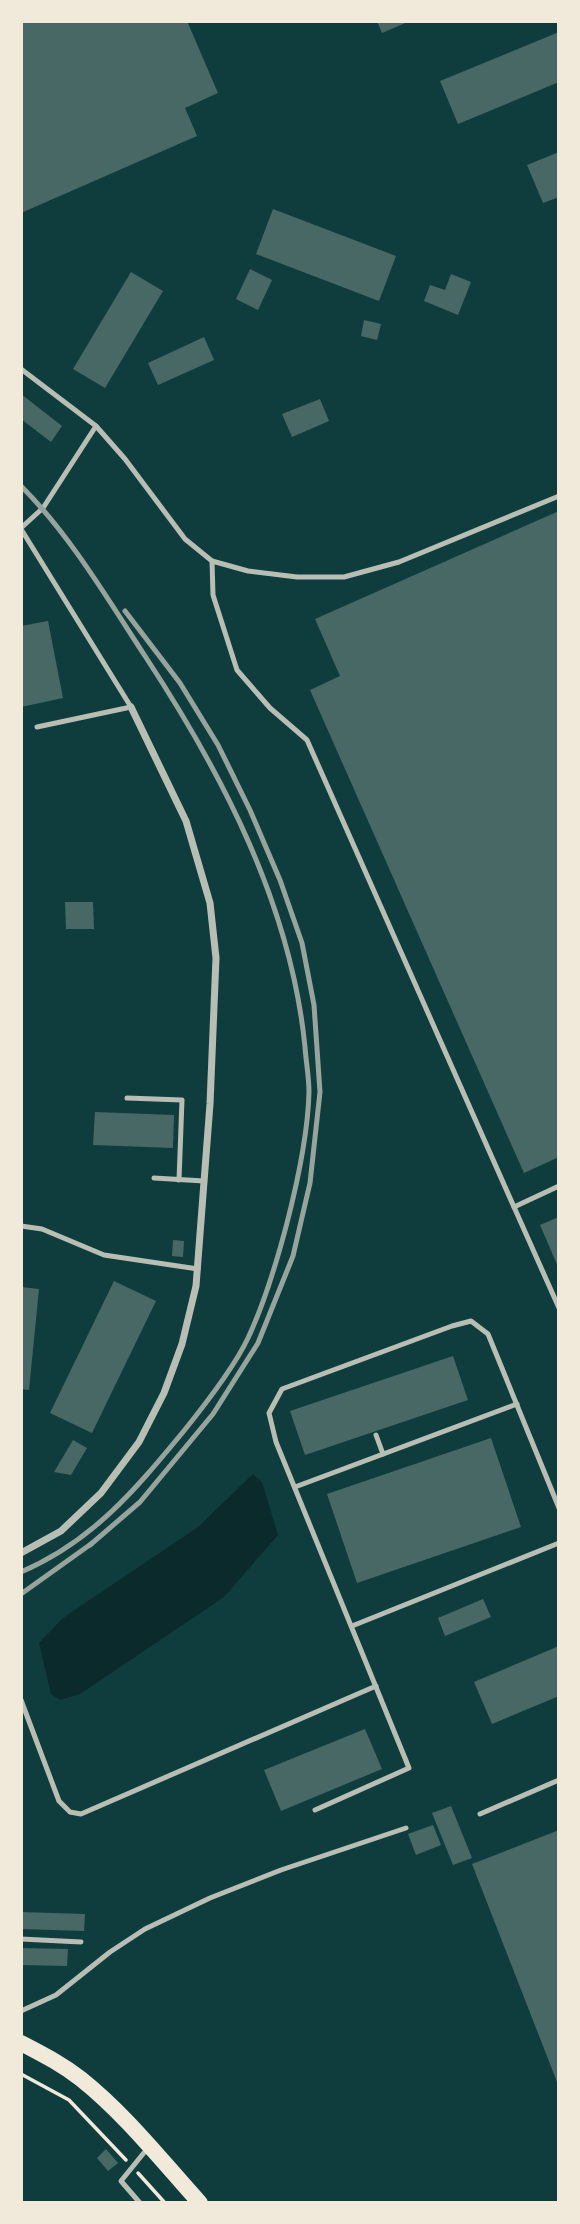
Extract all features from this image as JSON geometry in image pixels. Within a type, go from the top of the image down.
[{"type":"main road","points":[[21,2043],[81,2079],[114,2108],[200,2203]]},
{"type":"street","points":[[21,1553],[61,1531],[101,1493],[139,1442],[164,1393],[182,1344],[196,1286],[210,1104],[216,958],[210,903],[186,821],[131,707]]},
{"type":"lane","points":[[21,369],[96,426],[185,540],[212,561],[248,571],[298,577],[344,578],[399,562],[559,496]]},
{"type":"lane","points":[[37,727],[131,707],[21,529],[43,508],[96,426]]},
{"type":"lane","points":[[212,561],[213,595],[237,670],[270,708],[307,740],[559,1308]]},
{"type":"lane","points":[[127,1098],[182,1100],[179,1180]]},
{"type":"lane","points":[[154,1178],[204,1181]]},
{"type":"lane","points":[[514,1207],[559,1186]]},
{"type":"lane","points":[[21,1226],[42,1230],[104,1255],[198,1269]]},
{"type":"lane","points":[[315,1810],[410,1768],[276,1442],[270,1413],[282,1389],[471,1321],[488,1334],[559,1508]]},
{"type":"lane","points":[[295,1487],[517,1404]]},
{"type":"lane","points":[[376,1435],[383,1454]]},
{"type":"lane","points":[[352,1626],[559,1543]]},
{"type":"lane","points":[[21,1700],[59,1801],[70,1812],[81,1814],[376,1686]]},
{"type":"lane","points":[[480,1814],[559,1780]]},
{"type":"lane","points":[[21,2011],[57,1995],[110,1952],[145,1929],[188,1908],[281,1870],[406,1828]]},
{"type":"lane","points":[[21,1940],[82,1942]]},
{"type":"lane","points":[[140,2203],[121,2181],[149,2147]]},
{"type":"path","points":[[21,2074],[69,2100],[164,2203]]},
{"type":"water","points":[[253,1474],[262,1482],[278,1535],[224,1597],[80,1694],[60,1700],[51,1694],[39,1643],[63,1618],[198,1527]]},
{"type":"building","points":[[21,21],[187,21],[218,93],[185,108],[197,136],[21,213]]},
{"type":"building","points":[[377,21],[410,21],[382,33]]},
{"type":"building","points":[[559,32],[559,82],[458,124],[440,81]]},
{"type":"building","points":[[559,152],[559,197],[543,203],[527,165]]},
{"type":"building","points":[[273,209],[396,256],[379,301],[256,254]]},
{"type":"building","points":[[250,269],[272,280],[258,310],[236,299]]},
{"type":"building","points":[[131,272],[163,291],[105,388],[73,369]]},
{"type":"building","points":[[451,274],[471,282],[458,315],[424,301],[430,285],[445,290]]},
{"type":"building","points":[[364,320],[381,324],[377,340],[361,336]]},
{"type":"building","points":[[204,337],[214,360],[158,385],[148,363]]},
{"type":"building","points":[[21,394],[62,426],[51,442],[21,419]]},
{"type":"building","points":[[320,399],[329,421],[292,437],[282,414]]},
{"type":"building","points":[[559,511],[559,1157],[524,1173],[310,690],[340,676],[315,619]]},
{"type":"building","points":[[48,621],[63,698],[21,707],[21,626]]},
{"type":"building","points":[[65,902],[93,902],[94,929],[66,929]]},
{"type":"building","points":[[95,1112],[174,1115],[173,1148],[93,1145]]},
{"type":"building","points":[[559,1217],[559,1269],[540,1225]]},
{"type":"building","points":[[173,1240],[184,1241],[183,1257],[172,1256]]},
{"type":"building","points":[[114,1281],[156,1301],[92,1433],[50,1413]]},
{"type":"building","points":[[21,1287],[39,1289],[29,1390],[21,1389]]},
{"type":"building","points":[[453,1356],[468,1400],[305,1455],[290,1411]]},
{"type":"building","points":[[491,1438],[521,1527],[357,1583],[327,1494]]},
{"type":"building","points":[[73,1440],[87,1448],[71,1475],[54,1472]]},
{"type":"building","points":[[483,1599],[491,1617],[445,1636],[438,1618]]},
{"type":"building","points":[[559,1646],[559,1696],[492,1724],[474,1682]]},
{"type":"building","points":[[365,1729],[382,1769],[281,1811],[264,1770]]},
{"type":"building","points":[[451,1806],[472,1858],[453,1865],[432,1813]]},
{"type":"building","points":[[433,1825],[441,1845],[416,1855],[408,1834]]},
{"type":"building","points":[[559,1830],[559,2087],[472,1864]]},
{"type":"building","points":[[21,1912],[85,1914],[84,1931],[21,1929]]},
{"type":"building","points":[[21,1948],[68,1949],[67,1966],[21,1965]]},
{"type":"building","points":[[106,2149],[118,2163],[108,2171],[97,2158]]},
{"type":"railway","points":[[21,486],[56,525],[102,590],[201,746],[249,842],[285,942],[297,994],[309,1092],[307,1124],[295,1192],[283,1237],[260,1310],[235,1362],[183,1432],[130,1494],[70,1545],[21,1572]]},
{"type":"railway","points":[[90,1545],[140,1502],[213,1414],[258,1343],[293,1256],[310,1183],[320,1092],[314,1005],[302,943],[280,880],[218,745],[180,683],[125,611]]},
{"type":"railway","points":[[21,1594],[91,1544]]}]
